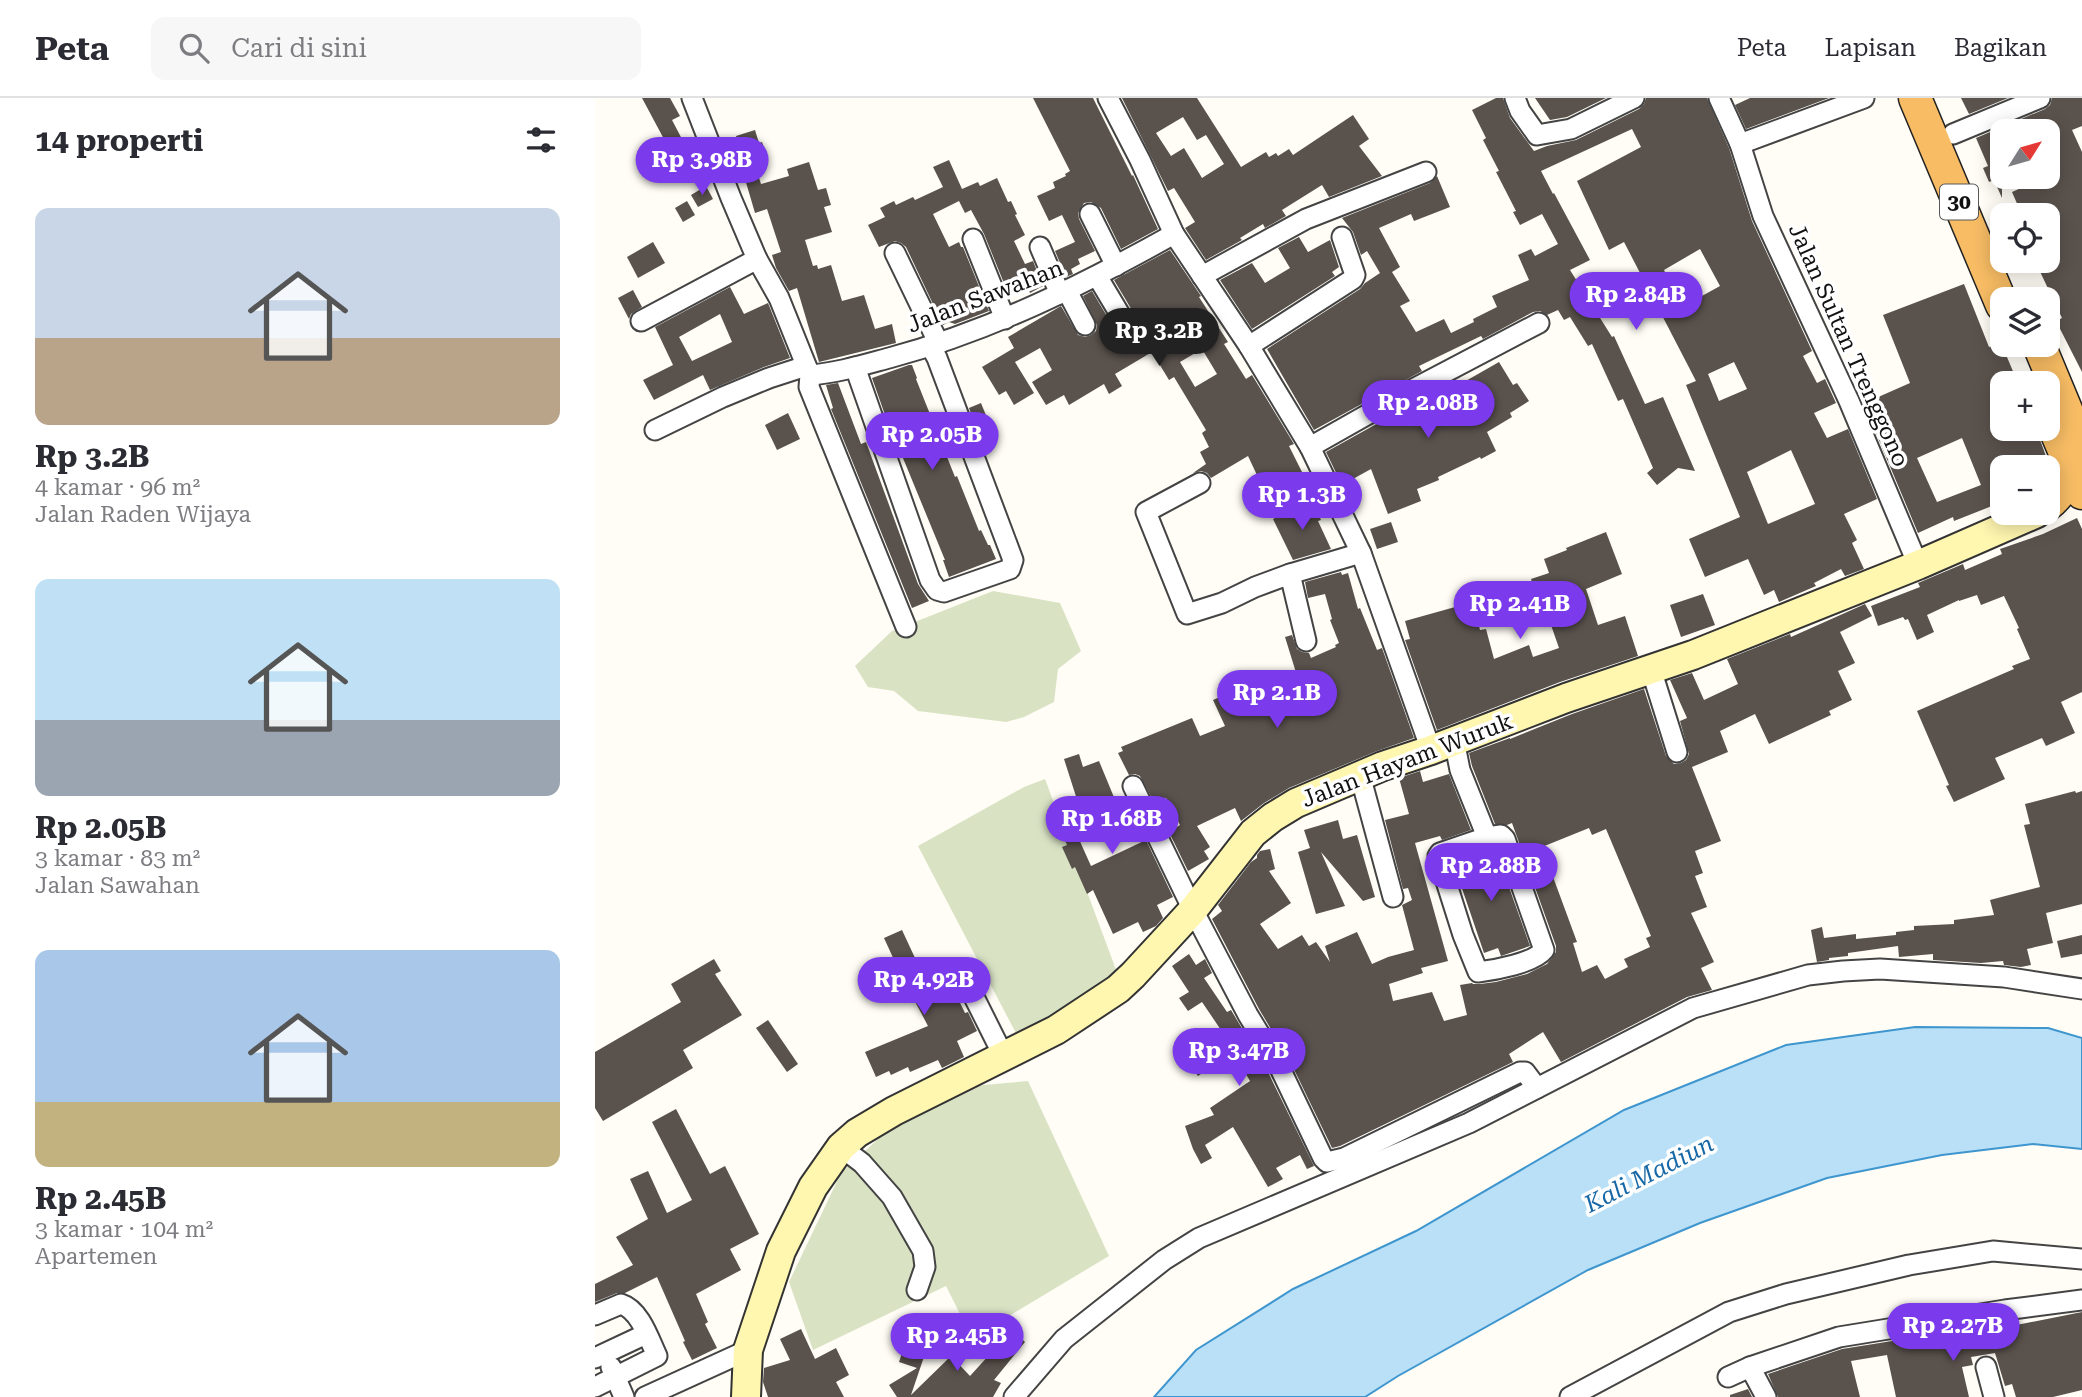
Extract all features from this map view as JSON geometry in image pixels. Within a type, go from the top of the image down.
[{"type":"highway","name":"30","points":[[1915,98],[1994,287]]},
{"type":"highway","name":"30","points":[[1938,98],[1990,225]]},
{"type":"highway","points":[[2043,357],[2075,455],[2082,493]]},
{"type":"highway","points":[[2060,432],[2075,455]]},
{"type":"highway","points":[[2060,493],[2075,455]]},
{"type":"main road","points":[[2060,501],[2082,493]]},
{"type":"main road","name":"Jalan Hayam Wuruk","points":[[742,1395],[748,1350],[781,1251],[813,1187],[841,1147],[857,1133],[894,1111],[1056,1030],[1118,989],[1193,909],[1253,833],[1273,817],[1296,803],[1360,775],[1566,698],[1693,655],[1918,565],[2009,525]]},
{"type":"street","points":[[692,98],[757,259],[779,298],[808,370],[809,387],[905,627]]},
{"type":"street","points":[[1108,98],[1174,234],[1249,346],[1310,447],[1360,553],[1442,745],[1459,770],[1487,837]]},
{"type":"street","points":[[1515,98],[1520,111],[1537,135],[1571,129],[1634,98]]},
{"type":"street","name":"Jalan Sultan Trenggono","points":[[1719,98],[1740,145],[1763,216],[1849,401],[1918,565]]},
{"type":"street","points":[[1740,145],[1864,98]]},
{"type":"street","points":[[1953,134],[2040,98]]},
{"type":"street","points":[[1202,276],[1306,219],[1426,172]]},
{"type":"street","points":[[1090,214],[1116,266]]},
{"type":"street","name":"Jalan Sawahan","points":[[655,430],[723,397],[808,370],[824,374],[935,346],[1005,319],[1064,292],[1174,234]]},
{"type":"street","points":[[1249,346],[1353,279],[1355,275],[1342,237]]},
{"type":"street","points":[[973,239],[1005,319]]},
{"type":"street","points":[[1040,247],[1085,325]]},
{"type":"street","points":[[855,367],[930,580],[937,590],[944,592],[1010,569],[1013,560],[937,358],[935,346],[895,253]]},
{"type":"street","points":[[641,321],[757,259]]},
{"type":"street","points":[[1097,276],[1134,338]]},
{"type":"street","points":[[1310,447],[1539,323]]},
{"type":"street","points":[[1200,483],[1146,512],[1187,614],[1222,603],[1255,587],[1360,553]]},
{"type":"street","points":[[1290,575],[1306,641]]},
{"type":"street","points":[[1651,669],[1678,752]]},
{"type":"street","points":[[1360,775],[1393,897]]},
{"type":"street","points":[[1133,786],[1193,909],[1248,1015],[1278,1064],[1327,1162],[1344,1158],[1520,1072],[1525,1072],[1537,1088]]},
{"type":"street","points":[[1501,835],[1506,839],[1544,950],[1540,955],[1513,965],[1478,972],[1438,858],[1440,853],[1487,837],[1501,835]]},
{"type":"street","points":[[1014,1397],[1064,1339],[1164,1260],[1199,1238],[1469,1123],[1693,1008],[1808,975],[1880,969],[2004,977],[2082,989]]},
{"type":"street","points":[[962,973],[1004,1058]]},
{"type":"street","points":[[841,1147],[862,1163],[892,1197],[923,1251],[925,1267],[917,1290]]},
{"type":"street","points":[[1570,1397],[1729,1312],[1786,1294],[1909,1265],[1993,1251],[2082,1259]]},
{"type":"street","points":[[1728,1377],[1839,1337],[2082,1300]]},
{"type":"street","points":[[595,1315],[621,1304],[628,1306],[634,1312],[672,1384]]},
{"type":"street","points":[[624,1397],[600,1356],[646,1334]]},
{"type":"street","points":[[645,1397],[748,1350]]},
{"type":"street","points":[[595,1387],[657,1356]]},
{"type":"street","points":[[1750,1367],[1766,1397]]},
{"type":"street","points":[[1986,1367],[1994,1397]]},
{"type":"green space","points":[[993,591],[1060,603],[1081,651],[1058,669],[1054,702],[1024,717],[1006,722],[918,711],[894,691],[868,687],[855,666],[892,631]]},
{"type":"green space","points":[[1045,779],[1118,975],[1019,1039],[918,846],[1024,787]]},
{"type":"green space","points":[[1028,1081],[1109,1256],[972,1338],[946,1286],[813,1350],[789,1282],[841,1173],[889,1129],[972,1086]]},
{"type":"water","name":"Kali Madiun","points":[[1915,1027],[2048,1028],[2082,1038],[2082,1149],[2033,1144],[1942,1155],[1827,1178],[1700,1223],[1588,1270],[1365,1397],[1154,1397],[1196,1350],[1293,1289],[1416,1231],[1624,1110],[1786,1045]]},
{"type":"building","points":[[642,98],[670,98],[680,116],[672,120],[694,162],[678,171],[671,157],[673,156]]},
{"type":"building","points":[[1033,98],[1093,98],[1158,229],[1121,249],[1101,208],[1091,202],[1084,203],[1078,213],[1079,219],[1095,251],[1078,259],[1080,264],[1071,269],[1073,274],[1066,277],[1055,251],[1075,242],[1062,215],[1049,221],[1037,196],[1055,188],[1053,182],[1070,171]]},
{"type":"building","points":[[1122,98],[1197,98],[1241,167],[1266,152],[1269,157],[1276,153],[1278,156],[1289,149],[1293,155],[1353,115],[1369,139],[1359,146],[1382,176],[1329,197],[1322,185],[1282,210],[1286,216],[1265,228],[1263,224],[1240,238],[1242,240],[1206,260],[1185,228],[1195,222],[1174,188],[1168,191]],"holes":[[[1183,117],[1197,140],[1206,135],[1224,164],[1202,178],[1184,148],[1171,156],[1156,133]]]},
{"type":"building","points":[[1496,98],[1503,98],[1510,118],[1534,151],[1576,140],[1639,109],[1646,98],[1707,98],[1729,148],[1752,221],[1812,351],[1803,356],[1817,383],[1825,379],[1836,403],[1814,413],[1827,438],[1848,429],[1877,499],[1844,514],[1857,540],[1852,543],[1864,569],[1845,576],[1841,569],[1814,583],[1816,586],[1779,602],[1774,590],[1764,595],[1748,559],[1705,577],[1689,539],[1740,517],[1686,385],[1696,381],[1624,242],[1609,250],[1577,181],[1641,147],[1632,129],[1541,171],[1590,260],[1570,270],[1612,337],[1614,336],[1645,404],[1663,397],[1695,471],[1678,468],[1657,485],[1647,473],[1653,468],[1623,399],[1618,401],[1592,344],[1588,346],[1570,317],[1564,320],[1558,310],[1547,315],[1540,311],[1533,312],[1483,339],[1481,336],[1419,366],[1422,371],[1314,430],[1267,349],[1360,289],[1380,273],[1367,251],[1361,255],[1353,232],[1342,218],[1430,183],[1437,176],[1450,207],[1414,221],[1411,214],[1379,228],[1400,267],[1392,272],[1410,301],[1400,306],[1416,332],[1444,319],[1451,333],[1474,322],[1473,319],[1497,307],[1492,296],[1529,280],[1518,255],[1531,249],[1535,256],[1558,244],[1542,214],[1520,225],[1513,212],[1516,211],[1496,172],[1499,171],[1483,140],[1486,138],[1472,110]],"holes":[[[1700,249],[1720,286],[1682,307],[1664,270]],[[1734,362],[1747,389],[1719,401],[1708,374]],[[1791,450],[1815,504],[1768,524],[1747,472]]]},
{"type":"building","points":[[1535,98],[1606,98],[1567,117],[1550,120]]},
{"type":"building","points":[[1750,98],[1829,98],[1746,129],[1735,105]]},
{"type":"building","points":[[1961,98],[2008,98],[1969,114]]},
{"type":"building","points":[[2052,98],[2082,98],[2082,126],[2072,130],[2082,152],[2082,372],[2060,329],[2060,287],[2047,287],[2041,273],[2060,273],[2060,203],[2017,203],[2012,192],[2019,189],[2060,189],[2060,119],[2021,119],[2050,105]]},
{"type":"building","points":[[755,130],[767,156],[742,163],[736,136]]},
{"type":"building","points":[[1990,132],[1989,182],[1983,168],[1988,166],[1976,138]]},
{"type":"building","points":[[949,160],[962,189],[978,182],[980,186],[997,178],[1008,202],[1011,201],[1025,235],[1014,241],[1025,264],[1033,261],[1043,286],[1030,293],[1026,284],[1008,293],[984,234],[971,210],[965,213],[959,201],[933,214],[949,247],[959,242],[963,247],[989,311],[955,324],[949,322],[943,325],[906,247],[895,241],[879,247],[868,225],[885,217],[880,208],[894,201],[896,205],[913,197],[915,200],[943,187],[933,167]]},
{"type":"building","points":[[754,162],[761,184],[789,176],[787,169],[809,162],[818,190],[826,188],[831,205],[824,207],[832,232],[805,240],[813,266],[817,265],[818,269],[831,265],[842,301],[864,295],[875,329],[892,324],[896,343],[819,362],[797,288],[789,291],[776,268],[772,255],[781,252],[767,209],[755,213],[745,179],[739,180],[735,167]]},
{"type":"building","points":[[706,186],[713,199],[698,207],[691,195]]},
{"type":"building","points":[[687,201],[695,215],[683,222],[675,208]]},
{"type":"building","points":[[1299,237],[1308,252],[1330,240],[1339,267],[1332,272],[1335,276],[1252,329],[1220,280],[1252,263],[1265,283],[1290,268],[1278,248]]},
{"type":"building","points":[[653,242],[665,263],[638,278],[627,257]]},
{"type":"building","points":[[1170,250],[1201,296],[1199,297],[1228,342],[1224,344],[1246,379],[1252,375],[1294,444],[1289,446],[1302,472],[1264,490],[1248,456],[1211,478],[1201,471],[1193,473],[1206,464],[1200,452],[1209,447],[1202,433],[1206,430],[1174,377],[1169,380],[1152,352],[1115,374],[1122,386],[1109,394],[1104,384],[1069,405],[1064,395],[1046,405],[1032,382],[1052,370],[1040,348],[1015,362],[1034,393],[1014,405],[1006,391],[999,395],[982,367],[1014,348],[1008,337],[1061,306],[1078,335],[1091,335],[1096,331],[1097,325],[1083,296],[1092,291],[1124,345],[1133,350],[1141,348],[1145,343],[1145,332],[1114,280]],"holes":[[[1202,349],[1217,374],[1195,387],[1180,362]]]},
{"type":"building","points":[[1964,284],[1990,347],[1990,357],[2007,357],[2013,371],[1990,371],[1990,441],[2040,441],[2046,455],[1990,455],[1990,507],[1954,521],[1953,517],[1918,533],[1868,414],[1880,408],[1876,398],[1910,383],[1883,315]],"holes":[[[1962,438],[1981,485],[1937,502],[1917,458]]]},
{"type":"building","points":[[730,287],[744,314],[768,303],[790,358],[710,390],[703,375],[654,400],[643,380],[673,365],[655,327]],"holes":[[[720,314],[732,342],[692,361],[679,337]]]},
{"type":"building","points":[[633,290],[642,307],[631,314],[629,319],[618,298]]},
{"type":"building","points":[[1499,362],[1513,385],[1517,383],[1529,401],[1510,413],[1512,417],[1487,432],[1496,451],[1417,489],[1421,501],[1388,514],[1371,469],[1342,485],[1326,452],[1434,392],[1448,414],[1474,400],[1464,382]]},
{"type":"building","points":[[912,365],[979,531],[981,530],[996,559],[949,577],[945,560],[872,378]]},
{"type":"building","points":[[838,383],[861,444],[866,442],[918,584],[929,601],[912,608],[831,409],[833,408],[826,385]]},
{"type":"building","points":[[981,403],[996,440],[983,446],[969,408]]},
{"type":"building","points":[[788,413],[800,439],[777,450],[765,425]]},
{"type":"building","points":[[1312,501],[1331,549],[1293,560],[1273,519]]},
{"type":"building","points":[[2077,518],[2082,529],[2082,692],[2061,702],[2075,733],[2046,746],[2042,738],[1995,758],[2005,779],[1954,802],[1917,711],[2014,669],[2012,666],[2030,659],[2017,629],[2019,628],[2004,596],[1981,605],[1977,595],[1927,615],[1934,632],[1917,640],[1908,619],[1903,617],[1878,626],[1871,606],[1920,587],[1918,583],[1963,564],[1965,570],[2002,554],[2000,549],[2043,534]]},
{"type":"building","points":[[1391,522],[1398,542],[1377,549],[1370,529]]},
{"type":"building","points":[[1606,532],[1622,574],[1586,589],[1598,625],[1625,616],[1638,656],[1560,682],[1437,730],[1405,640],[1410,639],[1405,621],[1473,602],[1480,630],[1486,629],[1494,659],[1529,645],[1533,657],[1559,648],[1544,605],[1540,607],[1531,579],[1549,573],[1544,559]]},
{"type":"building","points":[[1341,572],[1342,575],[1348,573],[1358,609],[1360,608],[1377,650],[1382,648],[1414,738],[1289,788],[1241,821],[1235,808],[1197,826],[1210,847],[1204,851],[1209,859],[1188,871],[1169,832],[1180,825],[1166,798],[1155,804],[1140,776],[1129,775],[1118,753],[1123,751],[1121,747],[1192,718],[1200,736],[1225,726],[1213,700],[1229,693],[1236,707],[1298,679],[1285,637],[1292,635],[1297,649],[1309,653],[1311,658],[1336,647],[1339,643],[1330,620],[1332,619],[1325,594],[1308,598],[1305,582]]},
{"type":"building","points":[[1703,594],[1715,625],[1681,637],[1670,605]]},
{"type":"building","points":[[1865,604],[1872,616],[1840,632],[1855,663],[1838,671],[1852,700],[1829,711],[1831,715],[1769,744],[1755,714],[1720,731],[1728,752],[1692,767],[1721,841],[1695,851],[1703,873],[1695,876],[1707,907],[1691,913],[1714,962],[1701,968],[1712,990],[1687,997],[1561,1062],[1543,1032],[1509,1054],[1513,1062],[1332,1148],[1289,1059],[1259,1009],[1212,919],[1222,911],[1218,905],[1260,851],[1270,849],[1275,869],[1269,871],[1291,903],[1260,924],[1278,949],[1302,935],[1309,946],[1316,942],[1330,962],[1325,946],[1357,932],[1372,964],[1414,950],[1402,905],[1412,900],[1408,888],[1403,889],[1385,820],[1409,814],[1399,778],[1420,771],[1423,782],[1449,774],[1471,830],[1442,840],[1440,836],[1415,843],[1448,961],[1421,968],[1423,973],[1389,984],[1393,1001],[1432,992],[1444,1021],[1467,1015],[1460,985],[1496,982],[1527,974],[1547,964],[1556,952],[1512,823],[1495,824],[1469,753],[1644,689],[1666,756],[1674,764],[1681,763],[1689,754],[1680,721],[1687,718],[1670,680],[1692,673],[1704,700],[1738,684],[1727,659],[1790,634],[1791,637]],"holes":[[[1589,828],[1592,835],[1606,829],[1651,936],[1646,938],[1650,947],[1624,959],[1628,967],[1605,979],[1597,965],[1582,972],[1573,943],[1577,942],[1542,847]]]},
{"type":"building","points":[[1079,754],[1083,767],[1099,761],[1123,819],[1078,837],[1091,866],[1146,840],[1173,897],[1157,905],[1163,918],[1156,926],[1143,932],[1138,922],[1113,934],[1093,890],[1087,894],[1062,847],[1067,845],[1057,822],[1081,812],[1064,759]]},
{"type":"building","points":[[2082,791],[2082,904],[2046,913],[2053,943],[2027,949],[2031,965],[2004,965],[2003,961],[1981,963],[1933,960],[1933,954],[1899,957],[1898,946],[1848,953],[1848,956],[1817,962],[1811,930],[1822,927],[1824,938],[1856,934],[1856,939],[1896,935],[1896,932],[1914,930],[1914,926],[1954,924],[1954,920],[1994,915],[1990,900],[2040,887],[2024,825],[2030,824],[2025,804]]},
{"type":"building","points":[[1338,820],[1343,839],[1357,835],[1375,897],[1363,901],[1321,852],[1345,906],[1316,914],[1298,852],[1310,848],[1304,830]]},
{"type":"building","points":[[1495,848],[1530,946],[1501,956],[1498,948],[1484,953],[1453,862]]},
{"type":"building","points":[[902,930],[922,973],[949,959],[952,966],[947,976],[977,1031],[957,1041],[964,1057],[942,1068],[938,1060],[910,1072],[908,1067],[891,1075],[889,1071],[876,1077],[865,1052],[928,1026],[884,938]]},
{"type":"building","points":[[2082,935],[2082,954],[2061,958],[2057,941]]},
{"type":"building","points":[[1189,954],[1196,965],[1205,959],[1212,973],[1204,978],[1227,1012],[1231,1010],[1267,1070],[1314,1166],[1307,1169],[1300,1155],[1276,1168],[1283,1179],[1268,1187],[1233,1127],[1205,1145],[1212,1158],[1201,1164],[1185,1126],[1214,1115],[1210,1108],[1250,1081],[1237,1059],[1218,1071],[1214,1065],[1198,1076],[1187,1061],[1224,1039],[1221,1034],[1223,1033],[1202,1002],[1188,1011],[1179,998],[1189,992],[1172,966]]},
{"type":"building","points":[[714,959],[721,971],[715,974],[742,1015],[683,1050],[693,1068],[603,1121],[595,1108],[595,1052],[681,1002],[671,984]]},
{"type":"building","points":[[768,1020],[798,1064],[787,1072],[756,1028]]},
{"type":"building","points":[[676,1109],[710,1174],[725,1166],[759,1234],[730,1249],[741,1270],[696,1294],[708,1322],[705,1324],[717,1348],[692,1360],[657,1277],[625,1293],[617,1293],[595,1302],[595,1284],[633,1265],[616,1237],[648,1219],[630,1179],[648,1171],[667,1213],[692,1200],[652,1122]]},
{"type":"building","points":[[2082,1312],[2082,1390],[2053,1397],[2016,1397],[2012,1384],[2005,1386],[1995,1353],[1971,1357],[1973,1365],[1962,1367],[1969,1397],[1896,1397],[1887,1355],[1851,1361],[1860,1397],[1778,1397],[1768,1374],[1842,1349],[1980,1327],[1981,1332]]},
{"type":"building","points":[[1010,1328],[1025,1342],[994,1380],[1001,1383],[993,1397],[897,1397],[889,1385],[917,1368],[899,1362],[906,1341],[927,1348],[911,1395],[951,1356],[970,1376]]},
{"type":"building","points":[[801,1329],[815,1359],[836,1348],[849,1375],[836,1382],[844,1397],[768,1397],[763,1382],[764,1368],[790,1360],[780,1339]]},
{"type":"building","points":[[1748,1389],[1752,1397],[1730,1397],[1730,1395]]}]
